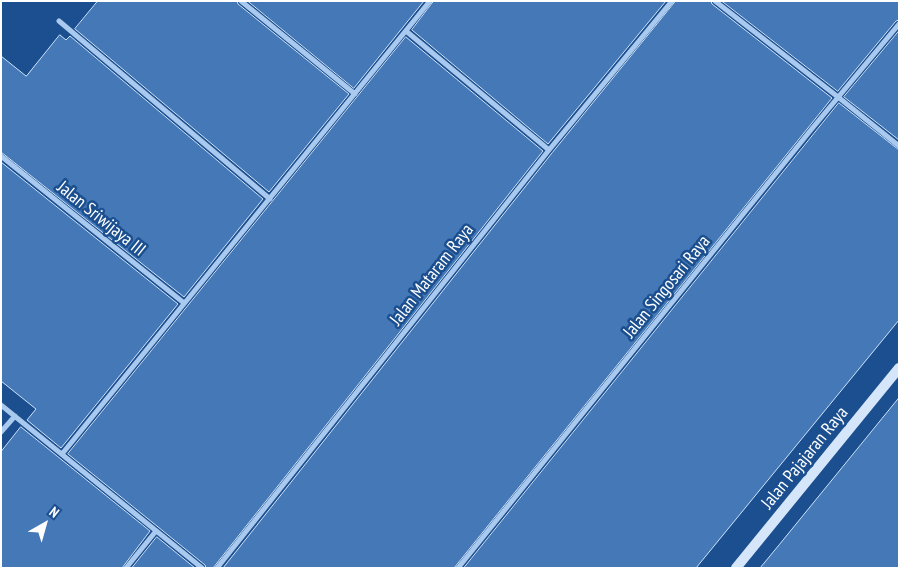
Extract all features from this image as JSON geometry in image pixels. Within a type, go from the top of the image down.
[{"type":"street","points":[[241,1],[355,94]]},
{"type":"street","points":[[62,454],[430,1]]},
{"type":"street","name":"Jalan Mataram Raya","points":[[217,568],[549,150],[672,1]]},
{"type":"street","points":[[715,1],[899,146]]},
{"type":"street","points":[[59,21],[270,199]]},
{"type":"street","name":"Jalan Singosari Raya","points":[[458,568],[899,24]]},
{"type":"street","points":[[406,31],[549,150]]},
{"type":"street","name":"Jalan Sriwijaya III","points":[[1,156],[184,303]]},
{"type":"street","name":"Jalan Pajajaran Raya","points":[[736,568],[899,368]]},
{"type":"street","points":[[1,406],[202,568]]},
{"type":"street","points":[[1,432],[15,416]]},
{"type":"street","points":[[126,568],[156,531]]},
{"type":"building","points":[[98,1],[237,1],[238,4],[349,94],[269,192],[75,29]]},
{"type":"building","points":[[248,1],[424,1],[354,88]]},
{"type":"building","points":[[434,1],[666,1],[548,144],[412,30]]},
{"type":"building","points":[[676,1],[711,1],[712,4],[832,98],[454,568],[223,568],[552,153]]},
{"type":"building","points":[[722,1],[899,1],[899,20],[896,21],[838,91]]},
{"type":"building","points":[[899,31],[899,140],[844,97]]},
{"type":"building","points":[[60,35],[66,40],[70,36],[263,199],[184,297],[1,152],[1,56],[26,76]]},
{"type":"building","points":[[406,37],[543,151],[213,568],[206,568],[205,565],[68,454]]},
{"type":"building","points":[[839,103],[899,150],[899,320],[696,568],[464,568]]},
{"type":"building","points":[[1,162],[178,304],[61,448],[27,420],[36,409],[1,381]]},
{"type":"building","points":[[899,398],[899,568],[760,568],[779,545]]},
{"type":"building","points":[[21,427],[150,531],[122,568],[1,568],[1,452]]},
{"type":"building","points":[[157,537],[195,568],[132,568]]}]
